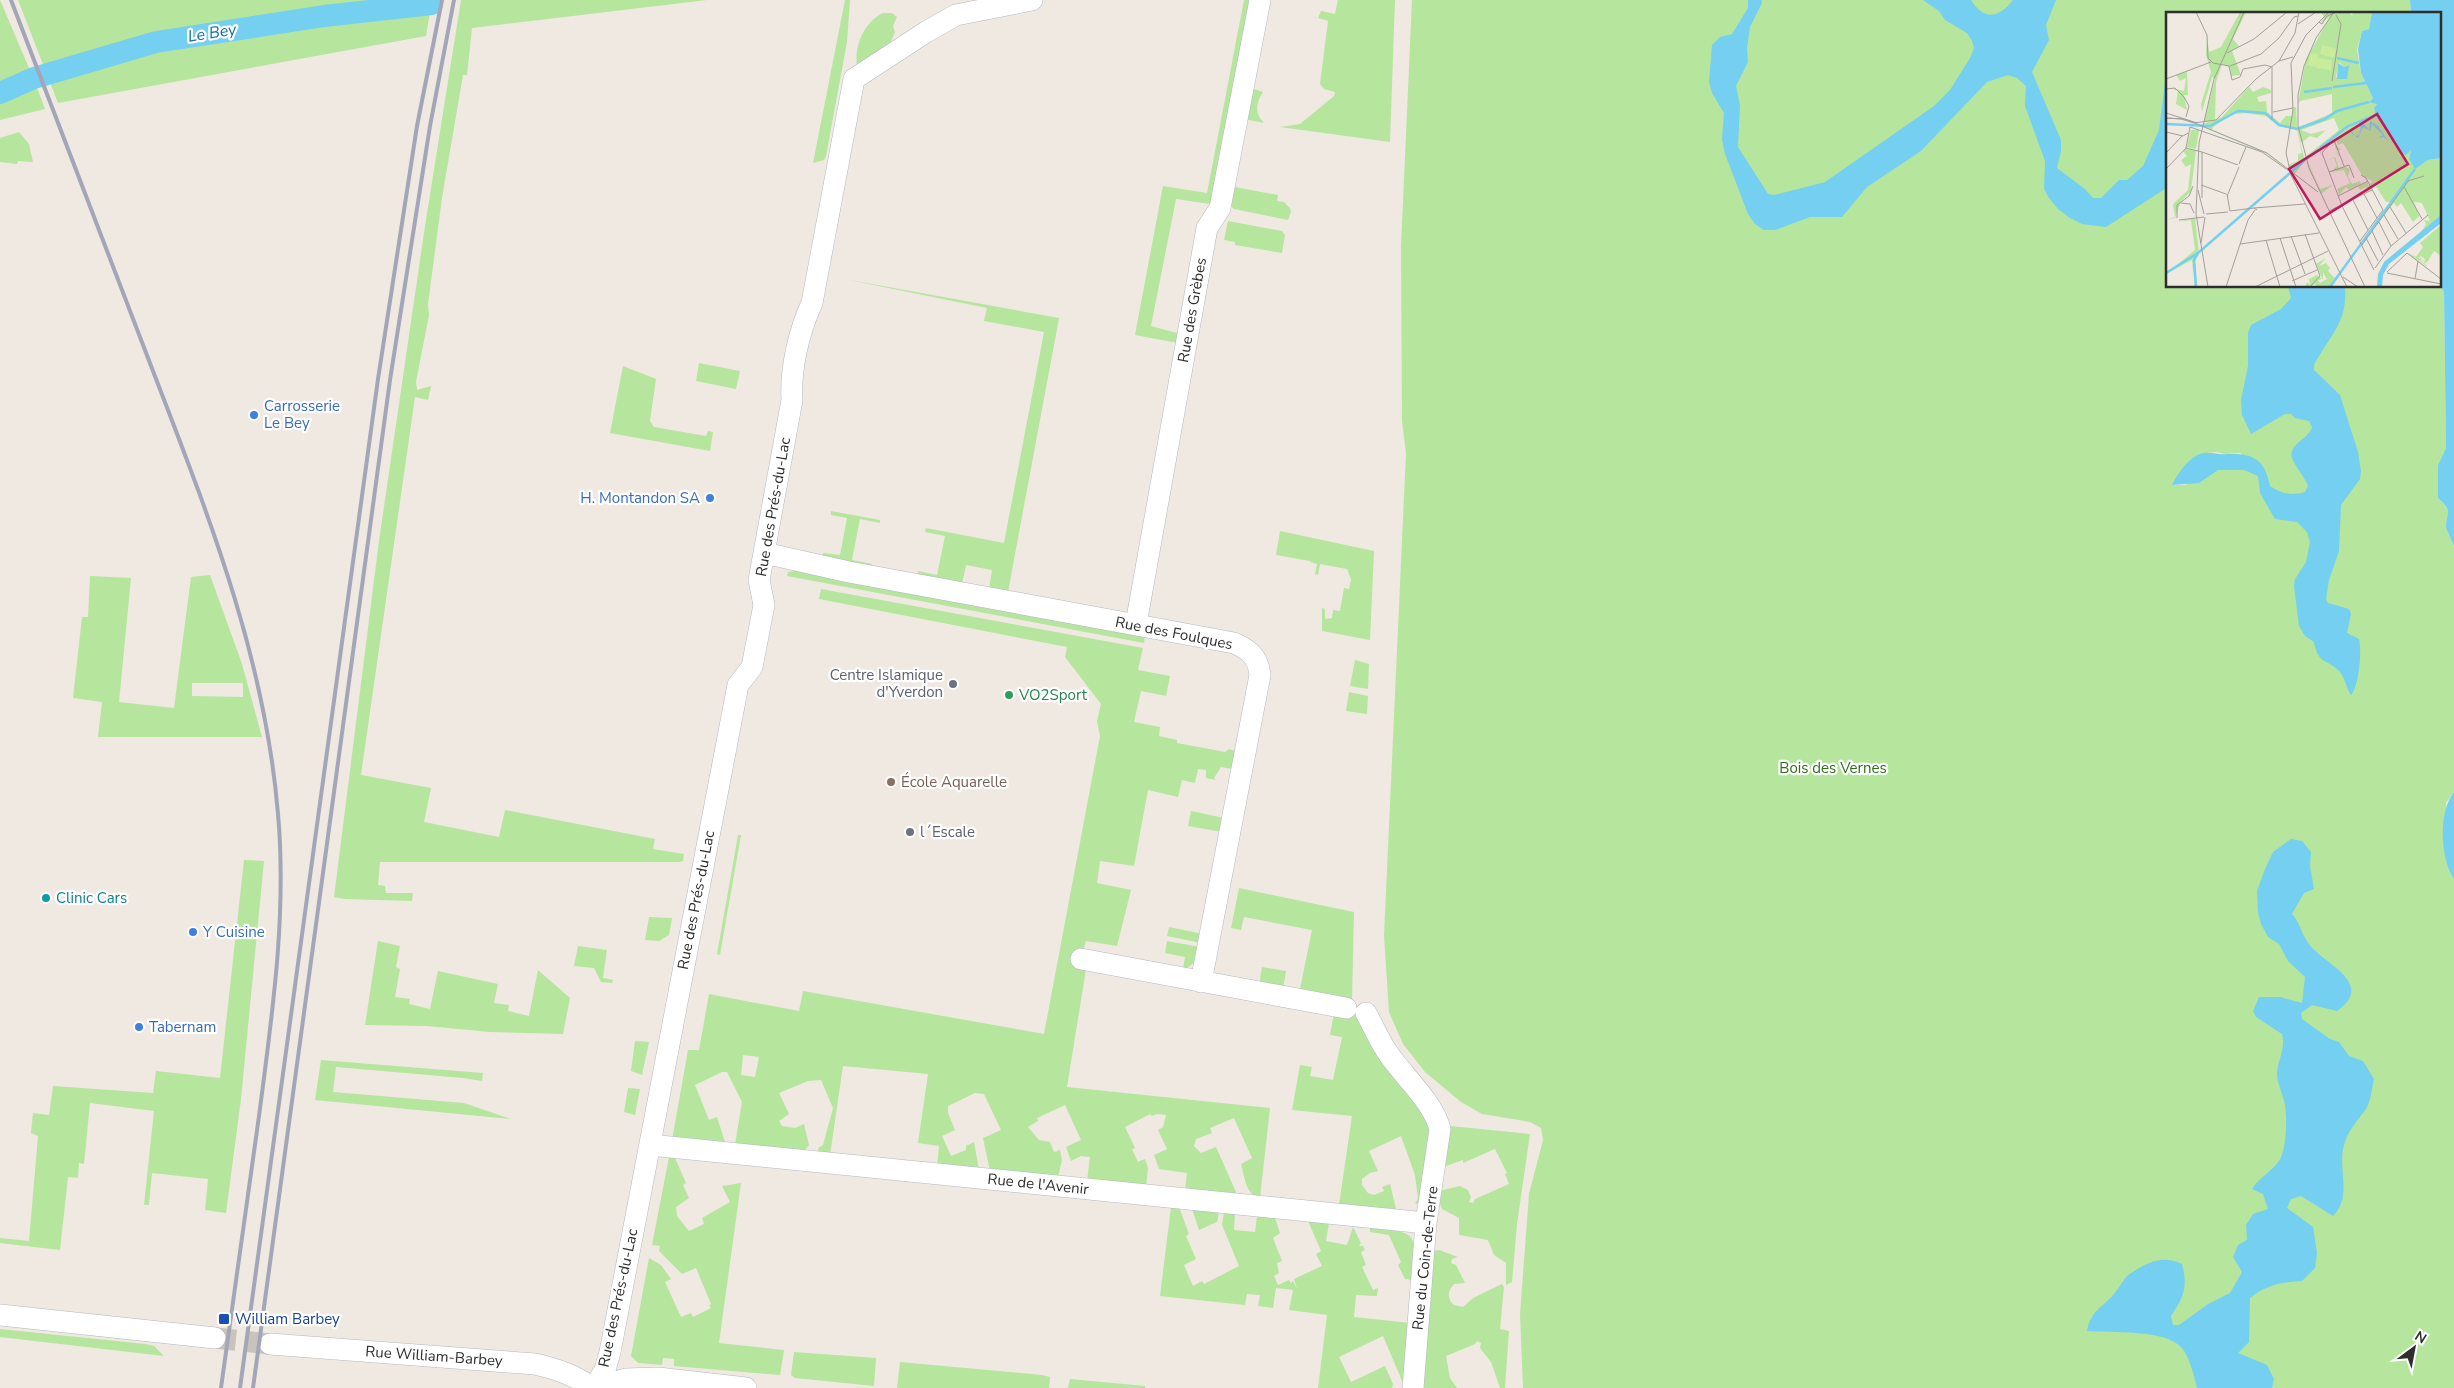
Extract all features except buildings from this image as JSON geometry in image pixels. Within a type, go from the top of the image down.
[{"type":"street","name":"Rue des Prés-du-Lac","points":[[594,1388],[605,1370],[610,1352],[738,685],[752,668],[754,658],[764,605],[759,580],[792,400],[791,384],[804,320],[812,303],[854,79],[926,32],[956,15],[1032,0]]},
{"type":"street","name":"Rue des Grèbes","points":[[1136,624],[1207,228],[1220,208],[1260,0]]},
{"type":"street","name":"Rue des Foulques","points":[[764,553],[850,572],[1234,643],[1253,654],[1259,665],[1258,684],[1201,982]]},
{"type":"street","points":[[1081,959],[1201,982]]},
{"type":"street","name":"Rue du Coin-de-Terre","points":[[1201,982],[1356,1010],[1438,1120],[1440,1129],[1426,1223],[1413,1388]]},
{"type":"street","name":"Rue de l'Avenir","points":[[650,1145],[1426,1223]]},
{"type":"street","points":[[0,1315],[215,1338]]},
{"type":"street","name":"Rue William-Barbey","points":[[270,1344],[534,1364],[568,1373],[594,1388]]},
{"type":"street","points":[[594,1388],[626,1379],[658,1378],[746,1388]]},
{"type":"green space","points":[[0,0],[32,75],[0,90]]},
{"type":"green space","points":[[18,0],[432,0],[426,36],[58,103]]},
{"type":"green space","points":[[461,0],[707,0],[472,28],[467,75],[463,75],[442,198],[428,304],[429,315],[416,382],[417,390],[431,386],[428,400],[415,397],[361,775],[431,788],[424,822],[499,837],[505,810],[655,839],[653,849],[684,854],[683,861],[679,862],[380,862],[378,885],[385,886],[386,893],[413,893],[412,901],[344,899],[334,897],[379,541],[425,226]]},
{"type":"green space","points":[[845,0],[850,0],[847,42],[826,156],[824,160],[813,163]]},
{"type":"green space","points":[[1244,0],[1253,0],[1210,204],[1176,199],[1151,326],[1177,333],[1178,343],[1135,335],[1163,186],[1207,193]]},
{"type":"green space","points":[[1338,0],[1395,0],[1390,142],[1280,127],[1300,124],[1334,96],[1335,92],[1324,89],[1320,84],[1328,21],[1318,18],[1321,11],[1335,14]]},
{"type":"green space","name":"Bois des Vernes","points":[[1412,0],[2410,0],[2411,12],[2166,12],[2166,288],[2442,288],[2444,292],[2446,448],[2438,465],[2438,498],[2448,510],[2446,528],[2454,546],[2454,792],[2446,803],[2452,875],[2454,879],[2454,1388],[1523,1388],[1520,1314],[1529,1194],[1543,1140],[1541,1128],[1530,1122],[1482,1114],[1461,1102],[1425,1072],[1403,1044],[1389,1012],[1384,936],[1406,453],[1402,421],[1401,246]],"holes":[[[2216,452],[2225,454],[2241,453],[2244,470],[2218,470],[2185,485],[2173,485],[2185,466],[2200,455]]]},
{"type":"green space","points":[[883,13],[892,13],[897,17],[893,26],[895,32],[888,48],[857,67],[857,51],[862,36],[871,22]]},
{"type":"green space","points":[[36,85],[45,109],[0,120],[0,98]]},
{"type":"green space","points":[[1251,90],[1263,92],[1259,100],[1257,112],[1264,123],[1244,119]]},
{"type":"green space","points":[[19,132],[29,144],[33,162],[18,161],[17,164],[0,162],[0,138]]},
{"type":"green space","points":[[1241,154],[1235,187],[1278,195],[1277,201],[1284,202],[1290,208],[1291,212],[1288,220],[1234,209],[1230,205]]},
{"type":"green space","points":[[1228,221],[1282,231],[1285,235],[1282,253],[1235,245],[1235,242],[1224,240]]},
{"type":"green space","points":[[844,279],[1059,318],[1008,592],[989,589],[992,570],[966,565],[962,584],[917,576],[918,571],[937,575],[945,536],[925,532],[926,528],[1004,543],[1044,332],[984,321],[987,308]]},
{"type":"green space","points":[[699,363],[740,371],[736,389],[696,381]]},
{"type":"green space","points":[[623,366],[656,379],[650,421],[654,427],[706,436],[708,431],[713,432],[710,451],[610,433]]},
{"type":"green space","points":[[831,511],[880,520],[880,523],[860,519],[852,560],[872,564],[871,566],[822,557],[823,553],[840,555],[847,518],[831,515]]},
{"type":"green space","points":[[1280,531],[1374,551],[1370,640],[1322,631],[1322,608],[1325,609],[1325,619],[1332,618],[1333,610],[1340,611],[1344,588],[1349,589],[1351,579],[1347,569],[1320,564],[1318,575],[1315,574],[1317,564],[1276,555]]},
{"type":"green space","points":[[796,571],[1145,636],[1144,643],[787,576],[788,572]]},
{"type":"green space","points":[[210,575],[242,664],[262,737],[98,737],[102,702],[73,698],[82,617],[88,617],[90,576],[131,578],[119,702],[174,708],[191,577]],"holes":[[[192,683],[243,683],[243,697],[192,696]]]},
{"type":"green space","points":[[821,589],[1143,648],[1138,670],[1170,676],[1166,696],[1141,691],[1134,722],[1160,727],[1159,736],[1177,740],[1177,743],[1225,752],[1229,749],[1235,751],[1232,769],[1221,767],[1214,778],[1216,780],[1206,778],[1206,770],[1198,769],[1195,783],[1182,780],[1178,797],[1148,790],[1134,866],[1100,861],[1097,883],[1131,890],[1117,946],[1086,941],[1081,959],[1086,969],[1067,1087],[1270,1108],[1260,1198],[1252,1193],[1245,1179],[1241,1164],[1252,1158],[1234,1118],[1210,1128],[1212,1133],[1196,1139],[1194,1146],[1201,1153],[1216,1147],[1236,1192],[1234,1194],[1185,1191],[1187,1173],[1159,1169],[1154,1155],[1167,1149],[1158,1130],[1163,1127],[1166,1115],[1157,1114],[1152,1116],[1150,1114],[1125,1127],[1135,1148],[1132,1149],[1138,1162],[1145,1159],[1148,1168],[1146,1187],[1087,1181],[1090,1157],[1081,1156],[1071,1161],[1066,1147],[1081,1140],[1065,1105],[1037,1118],[1038,1121],[1028,1127],[1039,1140],[1050,1142],[1054,1152],[1060,1150],[1062,1160],[1058,1177],[990,1171],[983,1138],[1001,1130],[984,1094],[975,1093],[948,1106],[948,1113],[955,1130],[942,1136],[951,1156],[966,1150],[966,1146],[974,1142],[979,1170],[937,1166],[939,1146],[918,1143],[928,1074],[843,1066],[830,1155],[819,1154],[818,1148],[823,1145],[833,1108],[821,1080],[808,1081],[779,1093],[789,1114],[779,1121],[782,1126],[795,1128],[804,1124],[809,1145],[802,1153],[735,1145],[742,1102],[727,1072],[722,1072],[695,1085],[709,1120],[717,1117],[725,1142],[672,1140],[688,1050],[699,1050],[709,994],[799,1011],[803,991],[1044,1034],[1100,736],[1097,721],[1101,704],[1065,657],[1067,647],[819,599]],"holes":[[[743,1055],[759,1057],[755,1077],[741,1075]]]},
{"type":"green space","points":[[1355,660],[1369,664],[1368,689],[1350,686]]},
{"type":"green space","points":[[1349,692],[1368,696],[1367,714],[1346,711]]},
{"type":"green space","points":[[1191,811],[1224,818],[1222,832],[1188,826]]},
{"type":"green space","points":[[738,835],[741,835],[720,955],[717,954]]},
{"type":"green space","points":[[244,860],[264,861],[241,1099],[226,1213],[205,1210],[208,1179],[152,1173],[149,1205],[144,1205],[154,1111],[90,1103],[84,1164],[79,1163],[78,1178],[68,1177],[60,1250],[0,1243],[0,1238],[29,1241],[38,1136],[31,1133],[33,1113],[49,1115],[53,1086],[153,1093],[156,1071],[220,1078]]},
{"type":"green space","points":[[1239,888],[1354,912],[1352,1000],[1300,989],[1312,930],[1244,917],[1241,930],[1231,928]]},
{"type":"green space","points":[[649,917],[672,918],[669,935],[659,941],[645,940]]},
{"type":"green space","points":[[1169,927],[1203,934],[1201,943],[1167,936]]},
{"type":"green space","points":[[378,941],[400,946],[396,967],[400,969],[395,997],[410,999],[409,1004],[430,1009],[438,971],[498,984],[494,1003],[509,1005],[508,1011],[529,1016],[538,970],[570,998],[563,1034],[490,1032],[427,1026],[365,1025]]},
{"type":"green space","points":[[1167,941],[1200,947],[1193,964],[1183,969],[1185,957],[1165,953]]},
{"type":"green space","points":[[578,946],[607,950],[603,978],[613,980],[612,983],[601,982],[594,968],[574,966]]},
{"type":"green space","points":[[1262,967],[1286,971],[1283,989],[1259,985]]},
{"type":"green space","points":[[1334,1013],[1352,1013],[1354,1016],[1361,1018],[1431,1121],[1420,1199],[1417,1204],[1415,1203],[1418,1199],[1415,1175],[1401,1136],[1369,1151],[1378,1171],[1370,1173],[1362,1179],[1362,1185],[1368,1193],[1374,1195],[1384,1191],[1382,1187],[1390,1184],[1396,1209],[1339,1205],[1352,1116],[1292,1110],[1300,1065],[1312,1067],[1310,1076],[1333,1080],[1342,1037],[1330,1035]]},
{"type":"green space","points":[[635,1041],[649,1042],[642,1075],[631,1071]]},
{"type":"green space","points":[[321,1060],[483,1073],[482,1081],[336,1067],[333,1092],[464,1103],[511,1119],[315,1100]]},
{"type":"green space","points":[[628,1088],[640,1089],[635,1115],[624,1112]]},
{"type":"green space","points":[[1450,1126],[1530,1134],[1517,1224],[1512,1282],[1506,1285],[1506,1263],[1494,1255],[1488,1240],[1459,1235],[1459,1218],[1442,1209],[1439,1191],[1460,1186],[1468,1190],[1471,1197],[1469,1202],[1473,1203],[1475,1199],[1509,1184],[1505,1174],[1507,1173],[1495,1149],[1463,1163],[1463,1160],[1443,1167]]},
{"type":"green space","points":[[669,1157],[675,1158],[686,1183],[683,1185],[689,1198],[676,1207],[677,1216],[689,1231],[704,1224],[702,1218],[730,1202],[722,1186],[741,1183],[719,1343],[784,1350],[780,1375],[674,1366],[674,1359],[663,1358],[662,1365],[638,1363],[631,1356],[649,1258],[661,1265],[671,1279],[665,1282],[681,1317],[691,1313],[693,1317],[711,1308],[696,1268],[682,1274],[659,1251],[660,1246],[652,1245]]},
{"type":"green space","points":[[1171,1207],[1179,1207],[1189,1234],[1186,1236],[1196,1259],[1184,1265],[1193,1286],[1202,1281],[1204,1284],[1239,1266],[1222,1225],[1224,1212],[1235,1214],[1234,1230],[1255,1232],[1257,1216],[1275,1218],[1280,1233],[1273,1238],[1282,1261],[1277,1263],[1279,1273],[1274,1276],[1278,1285],[1289,1280],[1291,1283],[1293,1281],[1297,1289],[1294,1279],[1322,1266],[1316,1254],[1321,1251],[1308,1221],[1329,1223],[1326,1241],[1347,1245],[1353,1227],[1361,1243],[1359,1246],[1363,1246],[1365,1250],[1361,1252],[1366,1265],[1362,1267],[1373,1290],[1378,1288],[1377,1296],[1356,1295],[1354,1317],[1410,1323],[1403,1383],[1383,1336],[1339,1357],[1351,1382],[1385,1366],[1393,1384],[1392,1388],[1318,1388],[1327,1315],[1289,1310],[1293,1290],[1276,1288],[1273,1308],[1258,1306],[1260,1295],[1247,1294],[1245,1305],[1160,1296]]},
{"type":"green space","points":[[1192,1209],[1219,1212],[1217,1222],[1199,1230]]},
{"type":"green space","points":[[1370,1228],[1398,1231],[1411,1238],[1414,1252],[1412,1280],[1405,1279],[1398,1265],[1401,1262],[1389,1235],[1370,1232]]},
{"type":"green space","points":[[1439,1250],[1458,1257],[1452,1259],[1451,1263],[1456,1265],[1465,1283],[1454,1284],[1450,1289],[1449,1298],[1454,1305],[1463,1307],[1473,1298],[1502,1284],[1504,1287],[1500,1329],[1509,1331],[1505,1388],[1500,1388],[1491,1362],[1480,1348],[1481,1343],[1477,1341],[1475,1344],[1446,1356],[1450,1378],[1457,1388],[1422,1388],[1434,1251]]},
{"type":"green space","points":[[0,1329],[145,1344],[154,1346],[164,1356],[0,1337]]},
{"type":"green space","points":[[794,1352],[876,1358],[874,1386],[795,1378],[791,1375]]},
{"type":"green space","points":[[900,1362],[1042,1375],[1050,1377],[1049,1388],[897,1388]]},
{"type":"green space","points":[[1070,1379],[1145,1386],[1145,1388],[1068,1388]]},
{"type":"water","points":[[1748,0],[1762,0],[1750,27],[1747,48],[1748,62],[1736,86],[1740,105],[1738,147],[1768,194],[1774,195],[1825,182],[1934,106],[1950,90],[1970,58],[1974,48],[1972,41],[1967,33],[1945,20],[1939,11],[1923,0],[1971,0],[1981,11],[1992,15],[2002,11],[2013,0],[2056,0],[2046,25],[2049,40],[2032,72],[2061,140],[2061,151],[2057,168],[2085,189],[2093,198],[2101,198],[2119,180],[2127,180],[2143,166],[2159,130],[2166,75],[2166,188],[2106,227],[2082,224],[2070,218],[2058,209],[2044,189],[2045,161],[2025,106],[2026,86],[2017,78],[2008,75],[1987,82],[1921,151],[1867,187],[1842,217],[1810,217],[1775,230],[1764,230],[1755,224],[1748,214],[1725,154],[1722,139],[1724,113],[1712,93],[1709,82],[1712,45],[1720,37],[1732,34],[1748,8]]},
{"type":"water","points":[[2410,0],[2454,0],[2454,546],[2446,528],[2448,509],[2438,498],[2438,465],[2446,448],[2444,292],[2442,288],[2442,12],[2411,12]]},
{"type":"water","points":[[2288,288],[2345,288],[2344,310],[2341,319],[2314,365],[2314,370],[2340,395],[2358,452],[2361,471],[2360,479],[2341,505],[2339,551],[2329,580],[2326,599],[2328,603],[2349,609],[2351,614],[2347,633],[2359,639],[2359,668],[2354,691],[2351,695],[2340,673],[2320,657],[2314,642],[2305,636],[2299,626],[2294,586],[2295,579],[2306,562],[2310,542],[2307,532],[2297,522],[2275,519],[2260,493],[2258,476],[2244,470],[2218,470],[2199,483],[2172,485],[2185,465],[2199,454],[2236,454],[2251,457],[2261,464],[2265,469],[2270,486],[2274,489],[2287,494],[2305,492],[2308,486],[2292,458],[2292,453],[2296,445],[2310,431],[2312,427],[2309,421],[2295,418],[2291,414],[2285,414],[2251,434],[2242,415],[2241,400],[2248,366],[2248,333],[2251,325],[2281,309],[2291,298]]},
{"type":"water","points":[[2454,792],[2454,879],[2446,859],[2443,823],[2445,811]]},
{"type":"water","points":[[2291,839],[2302,841],[2311,852],[2310,866],[2314,889],[2304,893],[2292,914],[2309,944],[2343,974],[2349,983],[2351,991],[2348,1001],[2337,1011],[2312,1005],[2301,1013],[2302,1019],[2330,1039],[2339,1042],[2349,1056],[2363,1061],[2374,1079],[2368,1106],[2345,1140],[2342,1154],[2343,1191],[2339,1208],[2333,1216],[2301,1196],[2291,1199],[2287,1208],[2313,1227],[2317,1253],[2315,1268],[2302,1281],[2274,1285],[2250,1298],[2249,1342],[2238,1353],[2267,1365],[2274,1379],[2272,1388],[2197,1388],[2187,1357],[2182,1348],[2174,1342],[2138,1333],[2087,1331],[2091,1318],[2114,1294],[2126,1277],[2154,1261],[2168,1260],[2182,1264],[2185,1286],[2182,1297],[2171,1316],[2173,1325],[2179,1325],[2208,1304],[2230,1293],[2242,1272],[2233,1257],[2238,1245],[2247,1240],[2246,1225],[2253,1214],[2268,1209],[2263,1194],[2252,1189],[2282,1156],[2286,1126],[2285,1105],[2277,1075],[2283,1045],[2282,1034],[2256,1017],[2253,1011],[2259,997],[2280,997],[2302,1003],[2305,977],[2288,961],[2279,944],[2268,937],[2258,913],[2257,891],[2265,869],[2273,852]]},
{"type":"waterway","name":"Le Bey","points":[[0,93],[34,78],[156,42],[324,16],[432,4]]},
{"type":"tunnel","points":[[215,1338],[270,1344]]},
{"type":"railway","points":[[11,0],[214,534],[248,643],[261,699],[271,756],[278,814],[280,852],[281,890],[277,965],[269,1041],[221,1388]]},
{"type":"railway","points":[[240,1388],[378,379],[417,126],[442,0]]},
{"type":"railway","points":[[253,1388],[390,380],[430,126],[454,0]]},
{"type":"place","name":"Carrosserie Le Bey","points":[[254,415]]},
{"type":"place","name":"H. Montandon SA","points":[[710,498]]},
{"type":"place","name":"Centre Islamique d'Yverdon","points":[[953,684]]},
{"type":"place","name":"VO2Sport","points":[[1009,695]]},
{"type":"place","name":"École Aquarelle","points":[[891,782]]},
{"type":"place","name":"l´Escale","points":[[910,832]]},
{"type":"place","name":"Clinic Cars","points":[[46,898]]},
{"type":"place","name":"Y Cuisine","points":[[193,932]]},
{"type":"place","name":"Tabernam","points":[[139,1027]]},
{"type":"place","name":"William Barbey","points":[[224,1319]]}]
